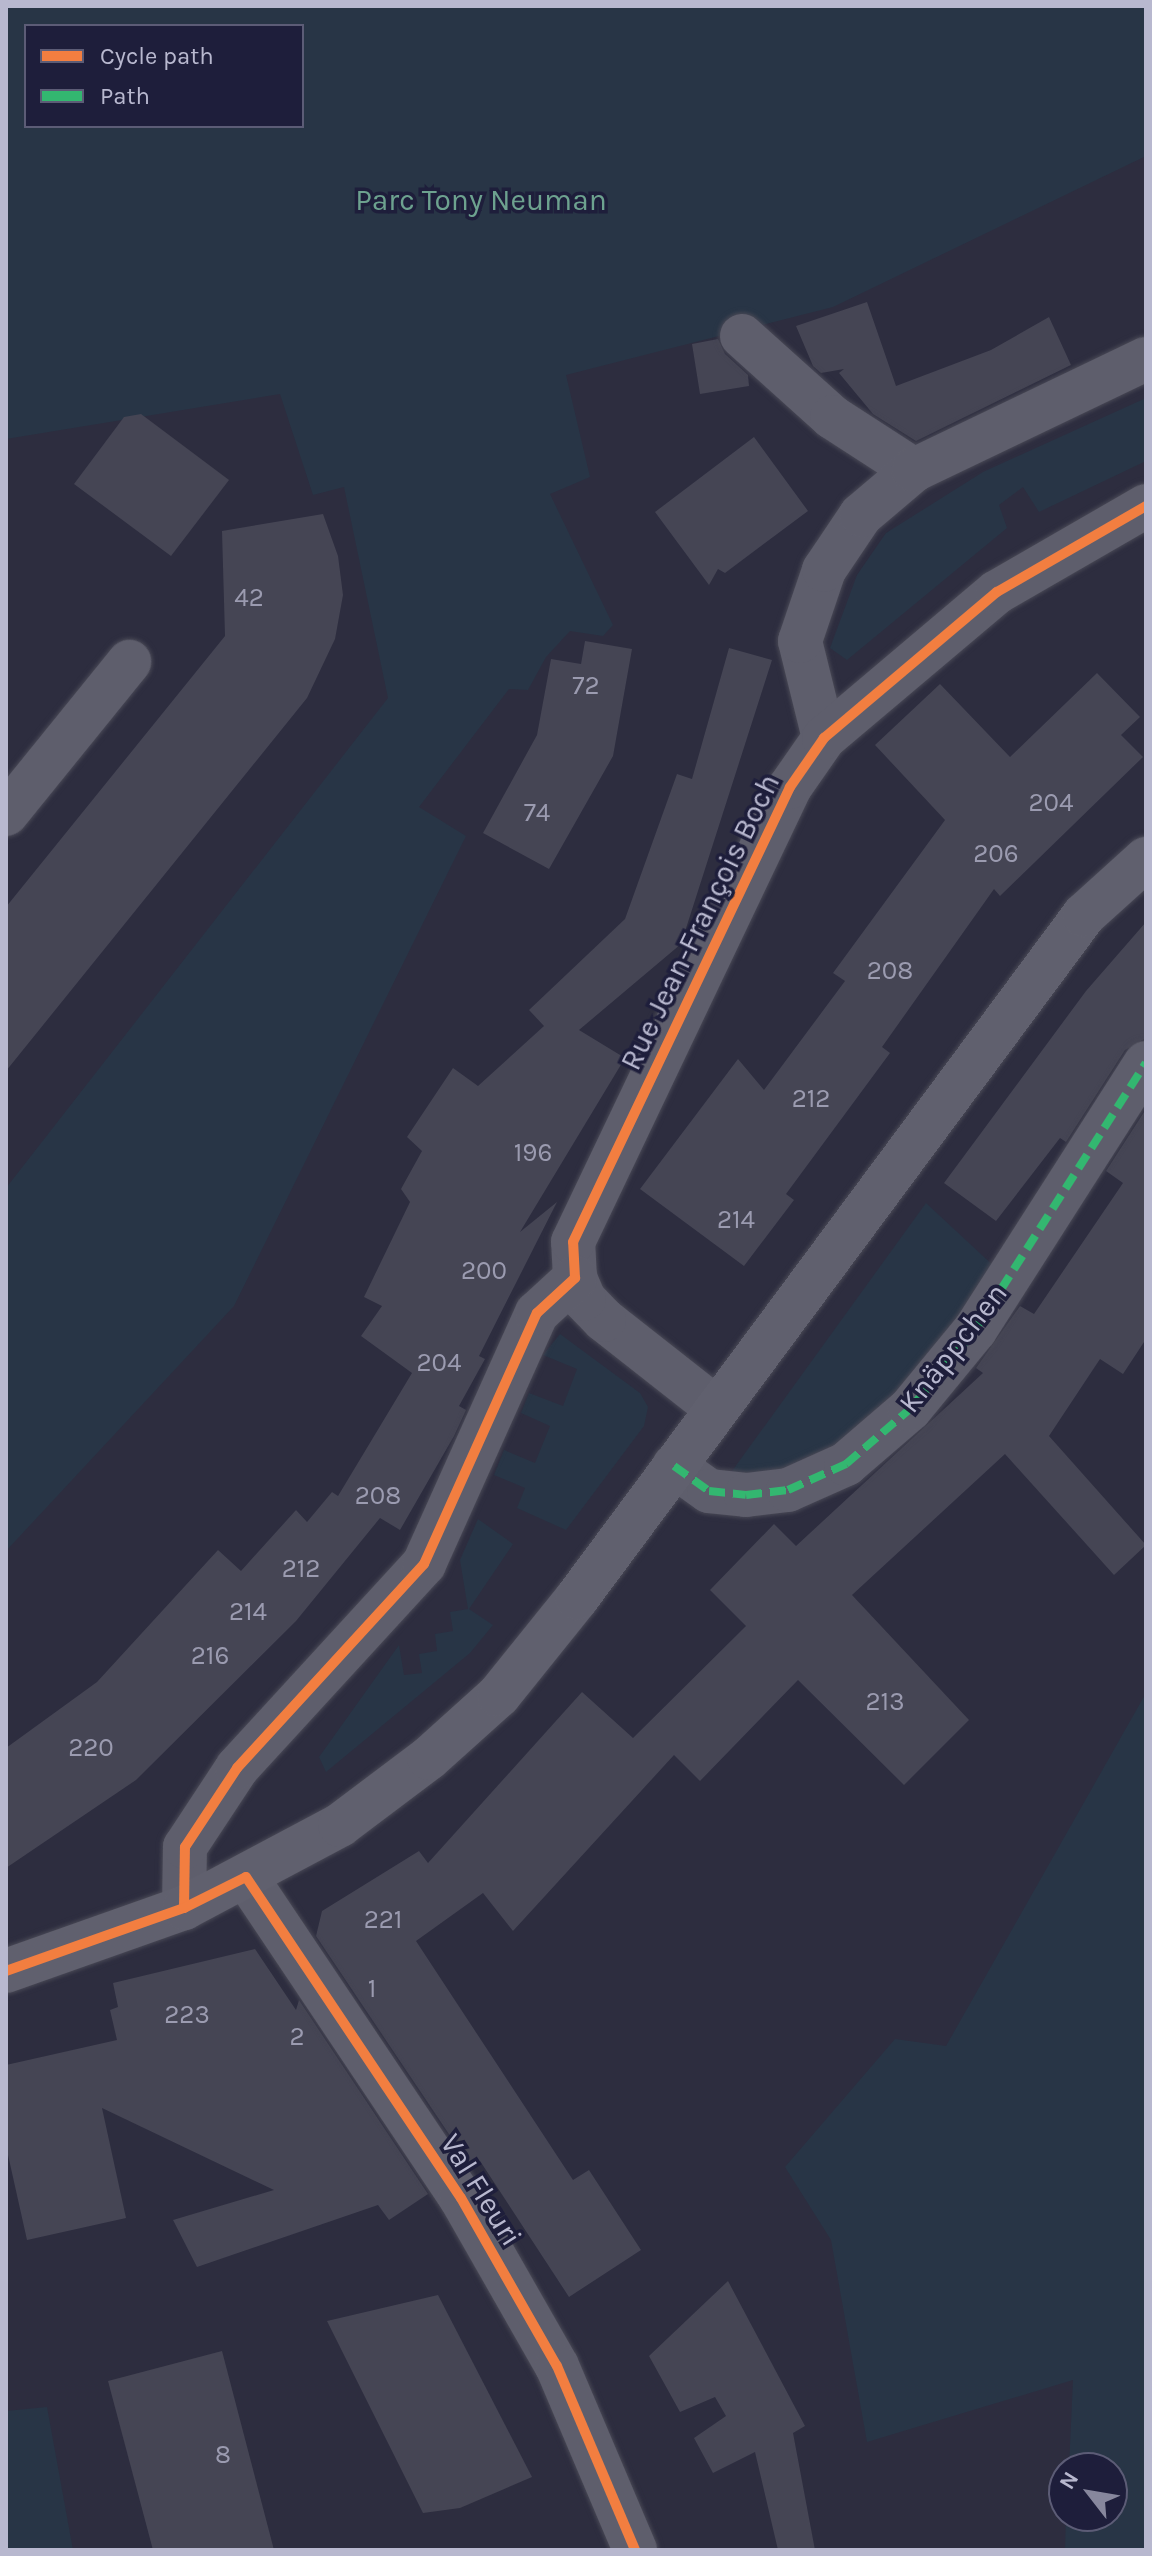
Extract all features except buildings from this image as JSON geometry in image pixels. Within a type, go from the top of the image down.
[{"type":"main road","points":[[6,1971],[184,1908],[340,1825],[429,1758],[499,1695],[674,1466],[1084,915],[1146,859]]},
{"type":"street","points":[[742,336],[832,417],[914,470]]},
{"type":"street","points":[[824,738],[800,641],[824,570],[861,515],[914,470],[1146,359]]},
{"type":"street","name":"Rue Jean-François Boch","points":[[575,1278],[573,1242],[790,787],[824,738],[997,592],[1146,506]]},
{"type":"street","points":[[6,814],[129,662]]},
{"type":"street","name":"Knäppchen","points":[[674,1466],[709,1491],[746,1495],[788,1490],[846,1464],[910,1409],[975,1330],[1146,1063]]},
{"type":"street","points":[[184,1908],[185,1847],[237,1768],[424,1564],[537,1313],[575,1278],[584,1299],[604,1320],[716,1408]]},
{"type":"street","name":"Val Fleuri","points":[[246,1877],[461,2198],[557,2366],[635,2550]]},
{"type":"green space","name":"Parc Tony Neuman","points":[[6,6],[1146,6],[1146,156],[833,307],[566,375],[590,477],[550,494],[613,625],[603,636],[570,631],[546,657],[528,690],[509,689],[419,807],[466,836],[234,1306],[6,1551],[6,1188],[388,698],[344,487],[313,495],[280,394],[6,439]]},
{"type":"green space","points":[[1146,398],[1146,461],[1039,512],[1023,487],[999,505],[1007,528],[847,660],[830,648],[857,575],[886,533],[983,472]]},
{"type":"green space","points":[[926,1203],[998,1270],[951,1338],[839,1455],[761,1482],[727,1478]]},
{"type":"green space","points":[[560,1334],[640,1393],[648,1407],[644,1426],[566,1530],[517,1508],[525,1488],[494,1475],[504,1450],[535,1463],[550,1426],[521,1413],[529,1393],[563,1406],[577,1369],[543,1355]]},
{"type":"green space","points":[[478,1519],[513,1544],[469,1609],[493,1625],[470,1653],[326,1772],[319,1757],[399,1645],[404,1675],[422,1673],[419,1654],[437,1651],[435,1634],[453,1631],[450,1612],[468,1609],[460,1560]]},
{"type":"green space","points":[[1146,1693],[1146,2550],[1065,2550],[1066,2532],[1128,2532],[1128,2452],[1070,2452],[1073,2380],[867,2442],[831,2240],[785,2167],[895,2039],[946,2046]]},
{"type":"green space","points":[[47,2407],[73,2550],[6,2550],[6,2411]]},
{"type":"marked path","points":[[674,1466],[709,1491],[746,1495],[788,1490],[846,1464],[910,1409],[975,1330],[1146,1063]]},
{"type":"cycle path","points":[[184,1908],[185,1847],[237,1768],[424,1564],[537,1313],[575,1278],[573,1242],[790,787],[824,738],[997,592],[1146,506]]},
{"type":"cycle path","points":[[6,1971],[184,1908],[246,1877],[461,2198],[557,2366],[635,2550]]}]
